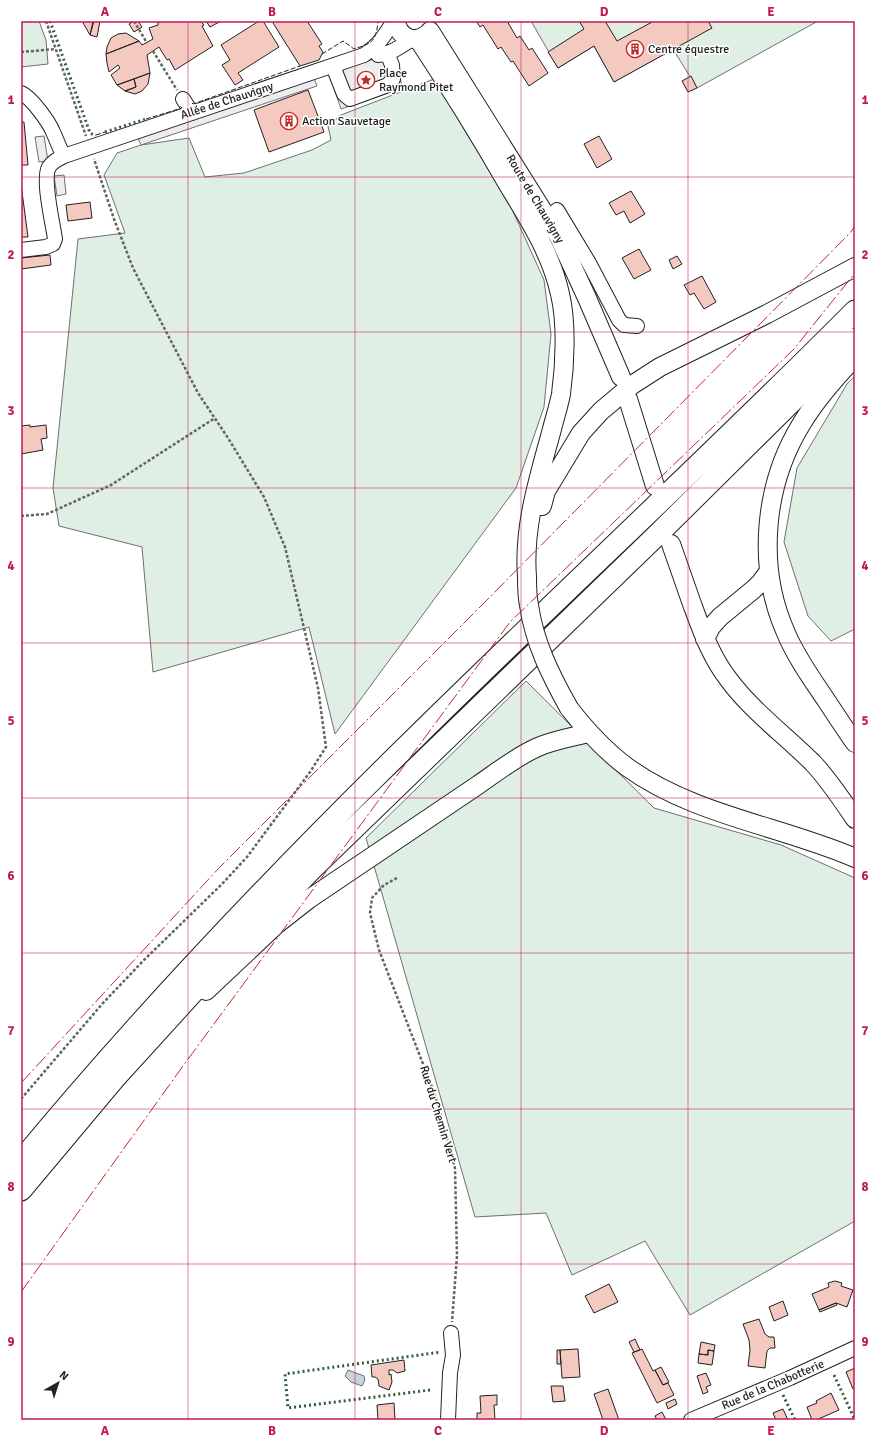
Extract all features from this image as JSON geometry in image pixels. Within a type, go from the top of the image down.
[{"type":"highway","points":[[21,1161],[140,1023],[316,836],[416,736],[731,434],[855,311]]},
{"type":"highway","points":[[21,1190],[114,1078],[214,970],[314,867],[655,537],[855,339]]},
{"type":"main road","name":"Route de Chauvigny","points":[[395,21],[400,32],[405,37],[423,33],[547,212],[572,263],[621,377]]},
{"type":"main road","name":"Route de Chauvigny","points":[[527,577],[525,560],[532,505],[560,395],[564,369],[564,324],[561,296],[554,273],[539,237],[547,212]]},
{"type":"main road","points":[[855,267],[767,314],[660,367],[632,385],[601,411],[582,433],[546,491],[538,518],[527,577],[528,605],[535,637],[550,674],[569,708],[589,733],[626,767],[669,792],[718,811],[812,841],[855,858]]},
{"type":"main road","points":[[855,356],[827,387],[806,417],[783,459],[772,499],[768,538],[769,571],[778,610],[786,632],[804,666],[855,743]]},
{"type":"main road","points":[[628,398],[655,486]]},
{"type":"main road","points":[[671,544],[705,639],[728,680],[764,720],[814,764],[841,798],[855,819]]},
{"type":"main road","points":[[705,639],[711,627],[720,617],[754,589],[769,571]]},
{"type":"main road","points":[[114,1078],[277,924],[309,899],[521,756],[550,742],[589,733]]},
{"type":"street","name":"Allée de Chauvigny","points":[[364,55],[382,40],[395,21]]},
{"type":"street","name":"Allée de Chauvigny","points":[[21,250],[46,247],[53,244],[55,239],[46,179],[48,168],[64,156],[364,55],[387,53],[423,33]]},
{"type":"street","points":[[333,66],[344,94],[350,99],[388,85],[393,79],[392,65],[387,53]]},
{"type":"street","points":[[21,93],[26,95],[34,104],[53,131],[64,156]]},
{"type":"street","points":[[183,99],[192,113]]},
{"type":"street","points":[[547,212],[589,263],[619,320],[624,325],[638,326]]},
{"type":"street","points":[[448,1420],[450,1373],[453,1355],[451,1333]]},
{"type":"street","name":"Rue de la Chabotterie","points":[[691,1420],[790,1378],[855,1348]]},
{"type":"path","points":[[21,1099],[103,1003],[247,857],[310,772],[326,746],[318,688],[285,547],[264,497],[198,393],[133,268],[114,220],[46,21]]},
{"type":"path","points":[[134,21],[147,43]]},
{"type":"path","points":[[21,52],[56,49]]},
{"type":"path","points":[[153,51],[183,99]]},
{"type":"path","points":[[21,516],[48,514],[111,485],[215,418]]},
{"type":"path","name":"Rue du Chemin Vert","points":[[397,878],[384,885],[372,898],[370,913],[379,950],[436,1095],[455,1168],[457,1256],[451,1333]]},
{"type":"green space","points":[[21,21],[39,21],[46,40],[48,64],[21,67]]},
{"type":"green space","points":[[531,21],[818,21],[697,88],[673,49],[614,82],[594,46],[558,68]]},
{"type":"green space","points":[[434,79],[511,207],[544,280],[551,334],[544,407],[516,488],[335,734],[309,627],[153,672],[142,547],[59,526],[53,488],[78,239],[125,233],[104,175],[117,153],[141,145],[189,138],[205,177],[244,173],[312,150],[331,140],[328,126],[341,115]]},
{"type":"green space","points":[[855,376],[855,629],[831,641],[808,616],[784,542],[797,468],[847,384]]},
{"type":"green space","points":[[526,681],[654,808],[781,845],[855,878],[855,1221],[690,1315],[645,1241],[572,1275],[546,1213],[475,1217],[366,838]]},
{"type":"shaded area","name":"Place Raymond Pitet","points":[[392,53],[403,88],[341,109],[329,73]]},
{"type":"shaded area","points":[[312,73],[317,86],[141,145],[135,131]]},
{"type":"shaded area","points":[[44,136],[48,161],[39,162],[35,137]]},
{"type":"shaded area","points":[[64,175],[66,194],[57,196],[54,176]]},
{"type":"shaded area","points":[[348,1370],[364,1376],[365,1380],[362,1386],[351,1382],[345,1376]]},
{"type":"building","points":[[82,21],[93,21],[90,35]]},
{"type":"building","points":[[94,21],[100,21],[97,37],[90,35]]},
{"type":"building","points":[[134,21],[138,21],[142,27],[134,32],[129,24]]},
{"type":"building","points":[[200,21],[204,25],[202,26],[213,46],[175,70],[169,59],[167,60],[159,47],[147,55],[150,73],[117,85],[111,75],[120,68],[118,65],[109,72],[106,54],[139,41],[142,45],[153,39],[149,28],[158,25],[158,22]]},
{"type":"building","points":[[206,21],[221,21],[210,27]]},
{"type":"building","points":[[259,21],[263,21],[279,47],[238,73],[243,80],[235,85],[222,65],[230,60],[221,45]]},
{"type":"building","points":[[275,21],[307,21],[322,44],[319,46],[323,52],[319,60],[300,66],[273,23]]},
{"type":"building","points":[[476,21],[507,21],[517,38],[520,36],[529,50],[532,48],[548,73],[529,86],[513,61],[511,62],[501,47],[498,49],[483,25],[480,27]]},
{"type":"building","name":"Centre équestre","points":[[579,21],[605,21],[617,41],[654,21],[708,21],[712,28],[614,82],[594,46],[558,68],[548,52],[584,29]]},
{"type":"building","points":[[126,33],[139,41],[106,54],[111,38],[118,34]]},
{"type":"building","points":[[150,73],[148,84],[142,91],[135,94],[125,91],[136,87],[134,79]]},
{"type":"building","points":[[691,76],[697,88],[688,92],[682,81]]},
{"type":"building","points":[[134,79],[136,87],[125,91],[117,85]]},
{"type":"building","name":"Action Sauvetage","points":[[308,90],[324,132],[269,152],[254,110]]},
{"type":"building","points":[[21,122],[24,122],[28,165],[21,165]]},
{"type":"building","points":[[599,136],[612,159],[597,168],[584,144]]},
{"type":"building","points":[[21,184],[28,237],[21,237]]},
{"type":"building","points":[[631,191],[645,214],[630,223],[624,211],[616,215],[609,203]]},
{"type":"building","points":[[90,202],[92,218],[68,221],[66,205]]},
{"type":"building","points":[[639,249],[651,270],[634,279],[622,258]]},
{"type":"building","points":[[50,255],[51,265],[21,269],[21,258]]},
{"type":"building","points":[[677,256],[682,264],[673,269],[669,260]]},
{"type":"building","points":[[702,276],[716,302],[704,309],[694,293],[690,295],[684,285]]},
{"type":"building","points":[[30,425],[30,427],[46,425],[47,438],[41,439],[43,450],[21,454],[21,426]]},
{"type":"building","points":[[835,1281],[842,1283],[841,1286],[853,1290],[847,1307],[836,1303],[819,1310],[812,1294],[829,1287],[828,1283]]},
{"type":"building","points":[[609,1284],[618,1302],[594,1313],[585,1296]]},
{"type":"building","points":[[783,1301],[788,1315],[774,1321],[769,1307]]},
{"type":"building","points":[[836,1303],[837,1305],[820,1312],[819,1310]]},
{"type":"building","points":[[759,1319],[765,1334],[769,1337],[774,1337],[775,1348],[770,1348],[767,1351],[765,1368],[748,1366],[750,1350],[749,1340],[743,1324]]},
{"type":"building","points":[[635,1339],[640,1350],[634,1352],[629,1342]]},
{"type":"building","points":[[701,1342],[715,1345],[714,1351],[708,1350],[708,1355],[699,1354]]},
{"type":"building","points":[[578,1349],[580,1377],[562,1378],[560,1350]]},
{"type":"building","points":[[642,1349],[653,1371],[655,1370],[663,1385],[668,1383],[674,1395],[657,1403],[632,1353]]},
{"type":"building","points":[[557,1350],[560,1350],[561,1364],[557,1364]]},
{"type":"building","points":[[708,1350],[714,1351],[712,1365],[698,1363],[699,1354],[708,1355]]},
{"type":"building","points":[[404,1360],[405,1371],[397,1373],[393,1370],[389,1370],[389,1375],[391,1374],[392,1382],[389,1390],[379,1386],[378,1379],[372,1377],[371,1365]]},
{"type":"building","points":[[661,1367],[669,1382],[663,1385],[655,1370]]},
{"type":"building","points":[[855,1368],[855,1388],[853,1389],[846,1372]]},
{"type":"building","points":[[706,1373],[711,1385],[706,1387],[708,1392],[703,1394],[697,1376]]},
{"type":"building","points":[[551,1386],[563,1386],[565,1401],[553,1402]]},
{"type":"building","points":[[608,1389],[619,1420],[603,1420],[594,1394]]},
{"type":"building","points":[[831,1393],[839,1410],[816,1420],[812,1420],[807,1407],[817,1403],[816,1401]]},
{"type":"building","points":[[497,1395],[497,1405],[494,1405],[495,1420],[477,1420],[477,1413],[481,1413],[480,1396]]},
{"type":"building","points":[[675,1399],[677,1404],[668,1409],[666,1403]]},
{"type":"building","points":[[394,1403],[395,1420],[378,1420],[377,1405]]},
{"type":"building","points":[[783,1409],[788,1420],[776,1420],[773,1413]]},
{"type":"building","points":[[662,1412],[666,1420],[657,1420],[655,1416]]},
{"type":"hedge","points":[[50,21],[90,133],[96,135]]},
{"type":"hedge","points":[[105,132],[146,119]]},
{"type":"hedge","points":[[430,1390],[288,1408],[285,1374],[441,1352]]},
{"type":"hedge","points":[[834,1375],[855,1420]]},
{"type":"hedge","points":[[783,1395],[795,1420]]},
{"type":"fence","points":[[322,54],[343,41],[354,49],[369,43],[376,35],[377,21]]},
{"type":"fence","points":[[192,103],[193,104],[300,66]]},
{"type":"fence","points":[[146,119],[182,108],[180,106]]},
{"type":"fence","points":[[96,135],[105,132]]},
{"type":"power","points":[[21,1083],[218,869],[480,607],[850,233],[855,226]]},
{"type":"power","points":[[21,1292],[183,1066],[510,622],[794,349],[855,273]]},
{"type":"place","name":"Centre équestre","points":[[635,49]]},
{"type":"place","name":"Place Raymond Pitet","points":[[366,80]]},
{"type":"place","name":"Action Sauvetage","points":[[289,121]]}]
